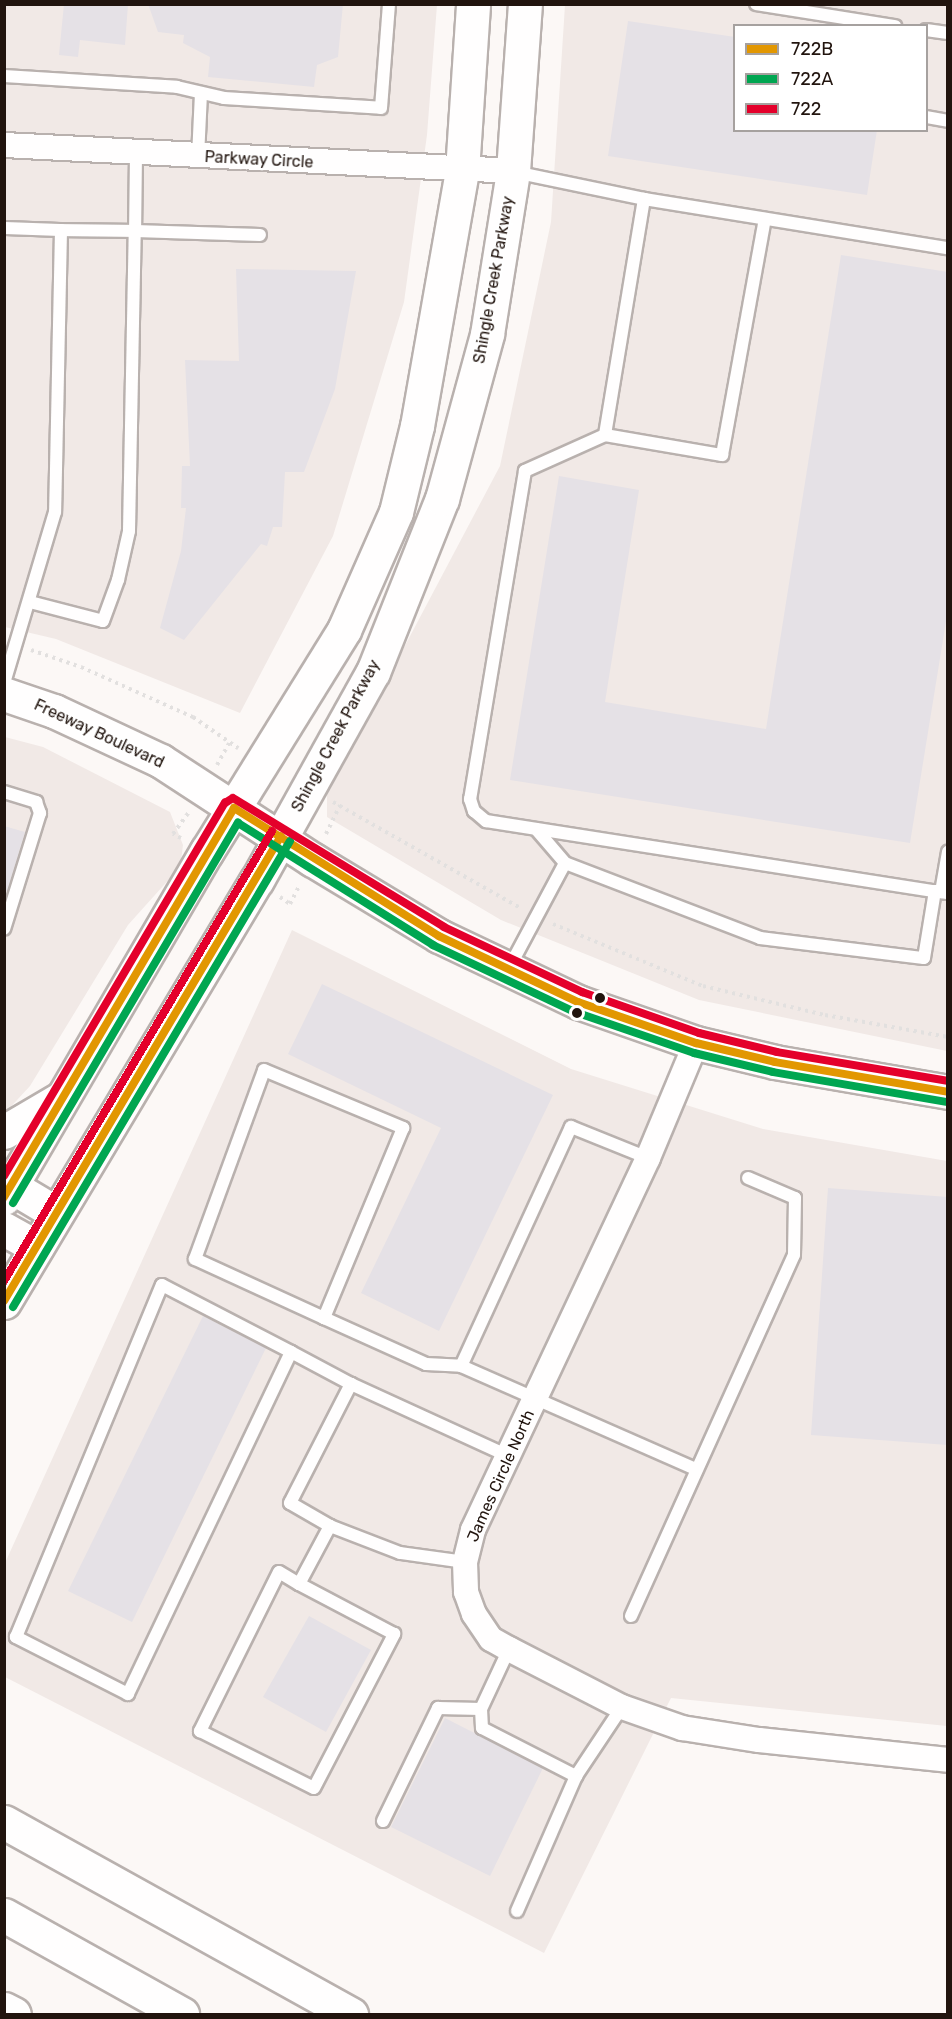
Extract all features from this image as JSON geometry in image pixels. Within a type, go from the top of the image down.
[{"type":"main road","points":[[56,1213],[7,1189],[234,808],[344,630],[396,512],[417,426],[462,171],[473,4]]},
{"type":"main road","name":"Shingle Creek Parkway","points":[[4,1302],[281,836],[373,672],[442,499],[487,334],[513,171],[525,4]]},
{"type":"main road","name":"Freeway Boulevard","points":[[4,694],[54,711],[161,761],[439,936],[508,971],[578,1002],[696,1043],[775,1062],[948,1092]]},
{"type":"main road","points":[[4,1132],[62,1098]]},
{"type":"main road","points":[[4,1229],[36,1248]]},
{"type":"main road","points":[[4,1808],[34,1839]]},
{"type":"main road","points":[[4,1822],[351,2014]]},
{"type":"main road","points":[[4,1915],[182,2014]]},
{"type":"main road","points":[[4,2009],[14,2014]]},
{"type":"street","name":"Parkway Circle","points":[[4,145],[462,171],[513,171]]},
{"type":"street","name":"James Circle North","points":[[696,1043],[648,1158],[473,1530],[465,1562],[466,1592],[474,1614],[491,1639],[622,1707],[682,1728],[759,1740],[948,1760]]},
{"type":"lane","points":[[4,76],[177,87],[224,98],[381,108],[389,4]]},
{"type":"lane","points":[[756,4],[882,24]]},
{"type":"lane","points":[[928,30],[948,33]]},
{"type":"lane","points":[[198,157],[201,93]]},
{"type":"lane","points":[[928,117],[948,120]]},
{"type":"lane","points":[[30,602],[103,621],[118,580],[132,498],[136,154]]},
{"type":"lane","points":[[513,171],[644,200],[948,248]]},
{"type":"lane","points":[[605,435],[644,200]]},
{"type":"lane","points":[[765,219],[722,455],[605,435],[525,471],[470,798],[474,811],[486,821],[941,892]]},
{"type":"lane","points":[[4,228],[260,235]]},
{"type":"lane","points":[[4,683],[55,512],[61,230]]},
{"type":"lane","points":[[4,792],[36,802],[40,813],[4,929]]},
{"type":"lane","points":[[536,829],[565,863],[760,938],[924,958],[941,892],[948,852]]},
{"type":"lane","points":[[508,971],[565,863]]},
{"type":"lane","points":[[324,1318],[403,1128],[264,1070],[195,1259],[324,1318],[426,1364],[461,1366],[535,1401],[627,1436],[696,1469]]},
{"type":"lane","points":[[461,1366],[571,1127],[648,1158]]},
{"type":"lane","points":[[631,1616],[794,1255],[795,1198],[748,1178]]},
{"type":"lane","points":[[291,1352],[128,1694],[16,1636],[162,1285],[291,1352],[351,1384],[508,1456]]},
{"type":"lane","points":[[351,1384],[290,1503],[330,1526],[400,1553],[465,1562]]},
{"type":"lane","points":[[299,1584],[330,1526]]},
{"type":"lane","points":[[279,1572],[299,1584],[394,1634],[314,1788],[200,1731],[279,1572]]},
{"type":"lane","points":[[508,1649],[481,1709],[482,1728],[576,1776]]},
{"type":"lane","points":[[517,1911],[576,1776],[622,1707]]},
{"type":"lane","points":[[383,1821],[438,1708],[481,1709]]},
{"type":"path","points":[[16,645],[81,667],[193,717],[263,762]]},
{"type":"path","points":[[309,788],[537,916],[703,986],[825,1015],[948,1037]]},
{"type":"shaded area","points":[[5,5],[437,5],[427,135],[404,302],[333,536],[240,713],[56,639],[5,627]]},
{"type":"shaded area","points":[[565,5],[947,5],[947,1051],[699,1000],[501,920],[327,817],[327,793],[500,466],[551,222]]},
{"type":"shaded area","points":[[5,737],[43,747],[170,812],[183,845],[181,861],[172,876],[128,925],[30,1086],[5,1113]]},
{"type":"shaded area","points":[[292,930],[571,1069],[763,1129],[947,1161],[947,1726],[671,1698],[544,1953],[5,1677],[5,1563]]},
{"type":"building","points":[[64,4],[128,4],[125,45],[80,40],[78,57],[59,55]]},
{"type":"building","points":[[148,4],[343,4],[338,57],[317,65],[314,87],[208,77],[210,57],[183,43],[184,35],[158,32]]},
{"type":"building","points":[[628,21],[733,37],[733,132],[877,132],[867,195],[608,156]]},
{"type":"building","points":[[841,255],[948,272],[948,609],[910,843],[510,780],[559,476],[639,490],[605,702],[766,729]]},
{"type":"building","points":[[236,269],[356,271],[335,389],[304,472],[285,472],[282,527],[273,527],[267,546],[261,544],[184,640],[160,628],[181,551],[186,508],[181,508],[182,466],[190,466],[185,360],[239,361]]},
{"type":"building","points":[[4,826],[25,832],[7,891],[4,891]]},
{"type":"building","points":[[322,984],[553,1095],[439,1331],[361,1293],[441,1128],[288,1054]]},
{"type":"building","points":[[828,1188],[948,1197],[948,1445],[811,1435]]},
{"type":"building","points":[[203,1316],[266,1348],[132,1622],[68,1591]]},
{"type":"building","points":[[309,1616],[371,1650],[326,1732],[263,1697]]},
{"type":"building","points":[[445,1718],[543,1768],[490,1876],[391,1827]]},
{"type":"transit line","name":"722","points":[[4,1176],[225,803],[233,798],[444,927],[582,992],[699,1033],[777,1052],[948,1081]]},
{"type":"transit line","name":"722B","points":[[4,1197],[234,808],[439,936],[578,1002],[696,1043],[775,1062],[948,1092]]},
{"type":"transit line","name":"722A","points":[[13,1203],[238,823],[433,945],[575,1012],[694,1053],[773,1072],[946,1102]]},
{"type":"transit line","name":"722","points":[[4,1281],[272,831]]},
{"type":"transit line","name":"722B","points":[[4,1301],[281,836]]},
{"type":"transit line","name":"722A","points":[[13,1307],[290,841]]}]
